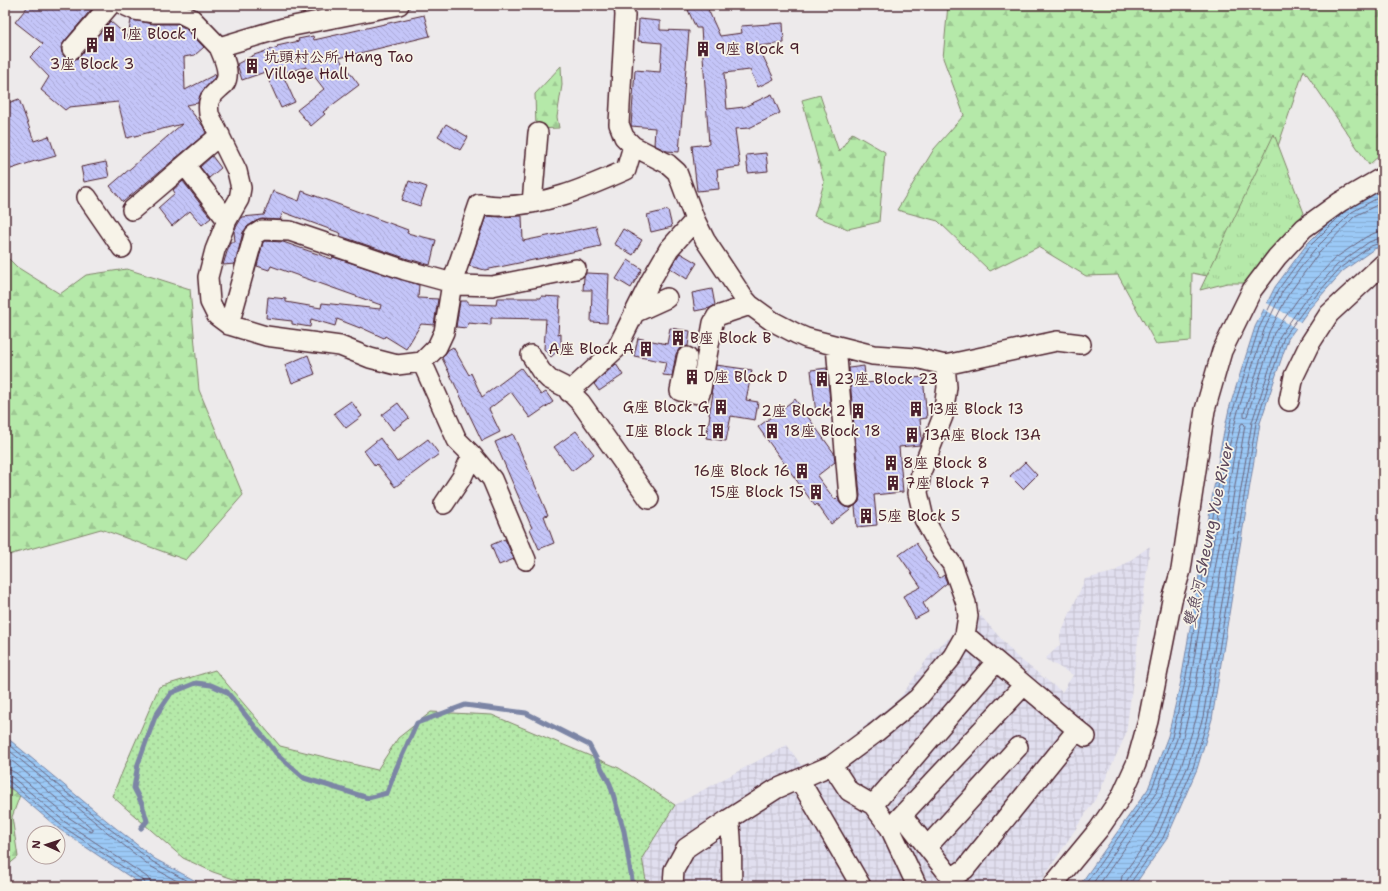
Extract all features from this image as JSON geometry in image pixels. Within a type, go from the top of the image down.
[{"type":"street","points":[[72,49],[110,5]]},
{"type":"street","points":[[124,5],[135,10],[154,13],[184,9],[220,47],[226,65],[226,83],[211,96],[208,104],[209,114],[237,171],[241,188],[239,199],[227,220],[215,250],[208,277],[210,302],[217,316],[229,325],[266,336],[340,346],[370,358],[397,365],[422,362],[437,347],[444,332],[452,283],[479,204],[501,206],[532,203],[578,190],[626,170],[633,146]]},
{"type":"street","points":[[220,47],[283,28],[399,5]]},
{"type":"street","points":[[624,5],[625,15],[619,124],[624,137],[633,146],[668,164],[677,172],[695,220],[705,240],[750,305],[772,321],[798,334],[836,346],[873,355],[916,358],[945,365],[1056,341],[1080,344]]},
{"type":"street","points":[[532,203],[538,133]]},
{"type":"street","points":[[132,210],[220,135]]},
{"type":"street","points":[[185,165],[227,220]]},
{"type":"street","points":[[1052,886],[1099,829],[1121,797],[1136,764],[1148,720],[1172,600],[1181,570],[1205,410],[1222,351],[1252,290],[1277,257],[1304,228],[1340,202],[1383,177]]},
{"type":"street","points":[[87,197],[122,248]]},
{"type":"street","points":[[569,392],[616,348],[669,249],[695,220]]},
{"type":"street","points":[[229,325],[254,236],[262,230],[290,231],[405,270],[460,285],[492,286],[576,269]]},
{"type":"street","points":[[1289,401],[1294,376],[1309,345],[1329,314],[1383,264]]},
{"type":"street","points":[[634,313],[667,298]]},
{"type":"street","points":[[687,357],[680,391],[700,394],[713,323],[717,316],[750,305]]},
{"type":"street","points":[[836,346],[848,497]]},
{"type":"street","points":[[531,355],[541,371],[549,379],[565,387],[581,403],[648,499]]},
{"type":"street","points":[[422,362],[458,440],[492,479],[526,560]]},
{"type":"street","points":[[673,886],[674,870],[686,848],[776,790],[832,765],[874,734],[918,698],[952,656],[965,635],[968,616],[966,602],[952,564],[942,551],[924,519],[918,493],[921,472],[943,416],[946,387],[945,365]]},
{"type":"street","points":[[444,504],[462,477],[472,455]]},
{"type":"street","points":[[832,765],[850,791],[873,805],[927,847],[949,875],[953,877],[965,869],[1082,733],[965,635]]},
{"type":"street","points":[[873,805],[996,662]]},
{"type":"street","points":[[896,822],[1024,685]]},
{"type":"street","points":[[927,847],[1018,747]]},
{"type":"street","points":[[799,780],[861,886]]},
{"type":"street","points":[[729,819],[733,845],[731,865],[732,886]]},
{"type":"street","points":[[896,822],[917,886]]},
{"type":"shaded area","points":[[1150,546],[1126,734],[1098,795],[1038,886],[647,886],[642,858],[675,805],[787,745],[801,765],[820,762],[900,698],[934,649],[981,616],[1016,656],[1062,692],[1073,675],[1045,659],[1061,644],[1060,636],[1085,579],[1114,572]]},
{"type":"green space","points":[[948,5],[1383,5],[1383,152],[1369,165],[1304,70],[1232,281],[1192,273],[1191,341],[1156,344],[1118,275],[1086,276],[1038,247],[990,271],[938,221],[897,210],[934,149],[964,115],[943,58]]},
{"type":"green space","points":[[561,66],[562,85],[557,117],[559,128],[536,129],[535,94]]},
{"type":"green space","points":[[820,95],[839,152],[852,133],[885,152],[879,222],[848,229],[814,216],[824,183],[802,100]]},
{"type":"green space","points":[[1274,134],[1304,213],[1261,265],[1250,283],[1227,283],[1200,290]]},
{"type":"green space","points":[[5,255],[17,267],[60,294],[86,275],[127,269],[190,289],[199,390],[243,495],[186,560],[101,529],[5,556]]},
{"type":"green space","points":[[215,670],[280,746],[377,770],[398,738],[431,712],[492,715],[619,768],[675,805],[642,858],[647,886],[254,886],[213,872],[183,858],[112,796],[159,687]]},
{"type":"green space","points":[[5,785],[20,795],[12,817],[18,857],[7,866],[5,866]]},
{"type":"water","name":"雙魚河 Sheung Yue River","points":[[1383,185],[1383,246],[1374,249],[1343,271],[1310,308],[1288,339],[1260,423],[1212,719],[1197,769],[1166,840],[1134,886],[1079,886],[1148,789],[1168,736],[1181,681],[1221,446],[1229,409],[1255,327],[1275,287],[1307,244],[1347,204]]},
{"type":"water","points":[[5,736],[155,859],[205,886],[145,886],[66,834],[66,825],[54,825],[5,783]]},
{"type":"pier","points":[[1265,302],[1302,323],[1297,329],[1262,308]]},
{"type":"building","points":[[29,5],[94,6],[61,47],[62,53],[70,60],[80,56],[110,21],[128,37],[131,20],[154,24],[177,24],[185,28],[204,47],[195,55],[184,57],[185,90],[216,74],[201,93],[198,103],[186,105],[203,126],[206,133],[123,202],[110,186],[182,124],[127,138],[118,102],[69,107],[65,110],[41,90],[49,77],[30,57],[43,44],[15,22]]},
{"type":"building","points":[[699,5],[706,5],[720,36],[742,33],[741,26],[783,23],[784,43],[758,46],[774,79],[758,87],[750,70],[724,73],[727,109],[744,107],[772,94],[780,113],[749,128],[735,129],[740,167],[717,170],[719,189],[697,191],[692,146],[709,144],[701,28],[696,28],[688,10]]},
{"type":"building","points":[[424,15],[430,36],[339,58],[359,85],[323,112],[325,114],[311,126],[297,110],[324,89],[307,67],[282,73],[295,102],[281,108],[265,72],[242,80],[237,64],[254,55],[278,47],[277,46],[299,41],[298,39],[313,36],[314,40]]},
{"type":"building","points":[[639,19],[660,21],[660,30],[689,31],[679,152],[667,151],[654,145],[655,128],[631,126],[635,70],[660,72],[662,43],[638,41]]},
{"type":"building","points":[[19,99],[34,141],[49,136],[56,156],[38,160],[5,171],[5,104]]},
{"type":"building","points":[[446,124],[468,137],[460,150],[438,136]]},
{"type":"building","points":[[766,153],[768,171],[748,173],[746,155]]},
{"type":"building","points":[[212,156],[221,168],[209,178],[200,167]]},
{"type":"building","points":[[106,162],[109,177],[84,182],[81,167]]},
{"type":"building","points":[[183,181],[211,218],[202,225],[190,211],[172,226],[158,208],[175,193],[173,190]]},
{"type":"building","points":[[409,181],[427,187],[420,206],[402,200]]},
{"type":"building","points":[[273,191],[299,201],[302,191],[408,230],[407,233],[436,240],[430,265],[340,236],[340,233],[283,212],[280,220],[262,219],[248,226],[243,232],[235,264],[223,265],[230,242],[235,242],[234,231],[242,217],[264,215]]},
{"type":"building","points":[[668,210],[672,227],[651,232],[647,215]]},
{"type":"building","points":[[486,216],[522,216],[523,241],[596,226],[601,246],[485,270],[469,266]]},
{"type":"building","points":[[623,229],[642,240],[633,255],[614,244]]},
{"type":"building","points":[[263,242],[283,242],[332,259],[333,257],[419,285],[418,298],[438,299],[434,325],[421,324],[406,349],[385,336],[384,338],[360,327],[337,319],[335,326],[311,319],[310,327],[292,324],[292,321],[266,318],[268,297],[286,299],[286,302],[321,308],[322,303],[380,309],[381,305],[271,266],[269,270],[257,266]]},
{"type":"building","points":[[680,253],[697,263],[687,279],[670,268]]},
{"type":"building","points":[[628,260],[642,269],[631,288],[616,279]]},
{"type":"building","points":[[586,273],[609,274],[607,323],[591,322],[592,290],[583,290],[584,277]]},
{"type":"building","points":[[712,289],[715,305],[710,308],[695,311],[692,293]]},
{"type":"building","points":[[541,296],[560,297],[558,335],[561,334],[561,348],[551,357],[544,349],[546,319],[491,318],[491,325],[468,323],[467,328],[456,327],[460,301],[468,301],[468,304],[496,305],[497,298],[541,298]]},
{"type":"building","points":[[670,328],[690,331],[688,346],[679,349],[676,354],[672,376],[663,375],[666,362],[634,356],[638,338],[667,344]]},
{"type":"building","points":[[453,347],[469,375],[471,373],[482,397],[521,368],[541,395],[546,392],[553,402],[530,418],[511,392],[489,409],[500,432],[482,441],[442,358],[448,350]]},
{"type":"building","points":[[308,355],[315,374],[292,383],[285,365]]},
{"type":"building","points":[[616,364],[623,375],[599,391],[594,384]]},
{"type":"building","points":[[716,365],[752,370],[746,400],[758,402],[755,420],[731,416],[726,441],[706,438]]},
{"type":"building","points":[[864,366],[866,383],[923,377],[927,418],[920,419],[922,439],[920,445],[899,447],[903,492],[874,495],[877,525],[857,527],[855,506],[859,502],[860,496],[849,368]]},
{"type":"building","points":[[827,368],[831,413],[816,414],[811,370]]},
{"type":"building","points":[[795,399],[834,453],[835,462],[817,476],[835,500],[838,497],[840,503],[845,507],[850,508],[854,506],[831,524],[817,504],[815,506],[758,427]]},
{"type":"building","points":[[351,401],[362,416],[346,428],[334,413]]},
{"type":"building","points":[[398,403],[409,418],[393,430],[382,415]]},
{"type":"building","points":[[576,431],[594,454],[572,471],[554,447]]},
{"type":"building","points":[[513,434],[548,515],[544,516],[554,543],[539,549],[530,529],[532,528],[495,442]]},
{"type":"building","points":[[380,438],[397,462],[428,439],[439,454],[395,487],[377,464],[375,466],[364,451]]},
{"type":"building","points":[[1025,462],[1037,475],[1023,489],[1010,476]]},
{"type":"building","points":[[505,539],[514,559],[499,565],[491,545]]},
{"type":"building","points":[[916,543],[926,558],[925,559],[940,578],[944,575],[947,583],[923,603],[928,612],[915,619],[903,596],[921,587],[899,555]]},
{"type":"waterway","points":[[141,828],[147,821],[142,804],[134,788],[138,764],[155,717],[171,693],[196,683],[211,685],[227,692],[277,754],[304,778],[368,798],[387,793],[417,723],[465,705],[526,713],[589,745],[610,784],[624,831],[633,886]]},
{"type":"place","name":"1座 Block 1","points":[[109,34]]},
{"type":"place","name":"3座 Block 3","points":[[92,45]]},
{"type":"place","name":"9座 Block 9","points":[[703,49]]},
{"type":"place","name":"坑頭村公所 Hang Tao Village Hall","points":[[252,66]]},
{"type":"place","name":"B座 Block B","points":[[678,338]]},
{"type":"place","name":"A座 Block A","points":[[646,349]]},
{"type":"place","name":"D座 Block D","points":[[692,377]]},
{"type":"place","name":"23座 Block 23","points":[[822,379]]},
{"type":"place","name":"G座 Block G","points":[[721,407]]},
{"type":"place","name":"13座 Block 13","points":[[916,409]]},
{"type":"place","name":"2座 Block 2","points":[[858,411]]},
{"type":"place","name":"I座 Block I","points":[[718,431]]},
{"type":"place","name":"18座 Block 18","points":[[772,431]]},
{"type":"place","name":"13A座 Block 13A","points":[[912,435]]},
{"type":"place","name":"8座 Block 8","points":[[891,463]]},
{"type":"place","name":"16座 Block 16","points":[[802,471]]},
{"type":"place","name":"7座 Block 7","points":[[893,483]]},
{"type":"place","name":"15座 Block 15","points":[[816,492]]},
{"type":"place","name":"5座 Block 5","points":[[866,516]]}]
